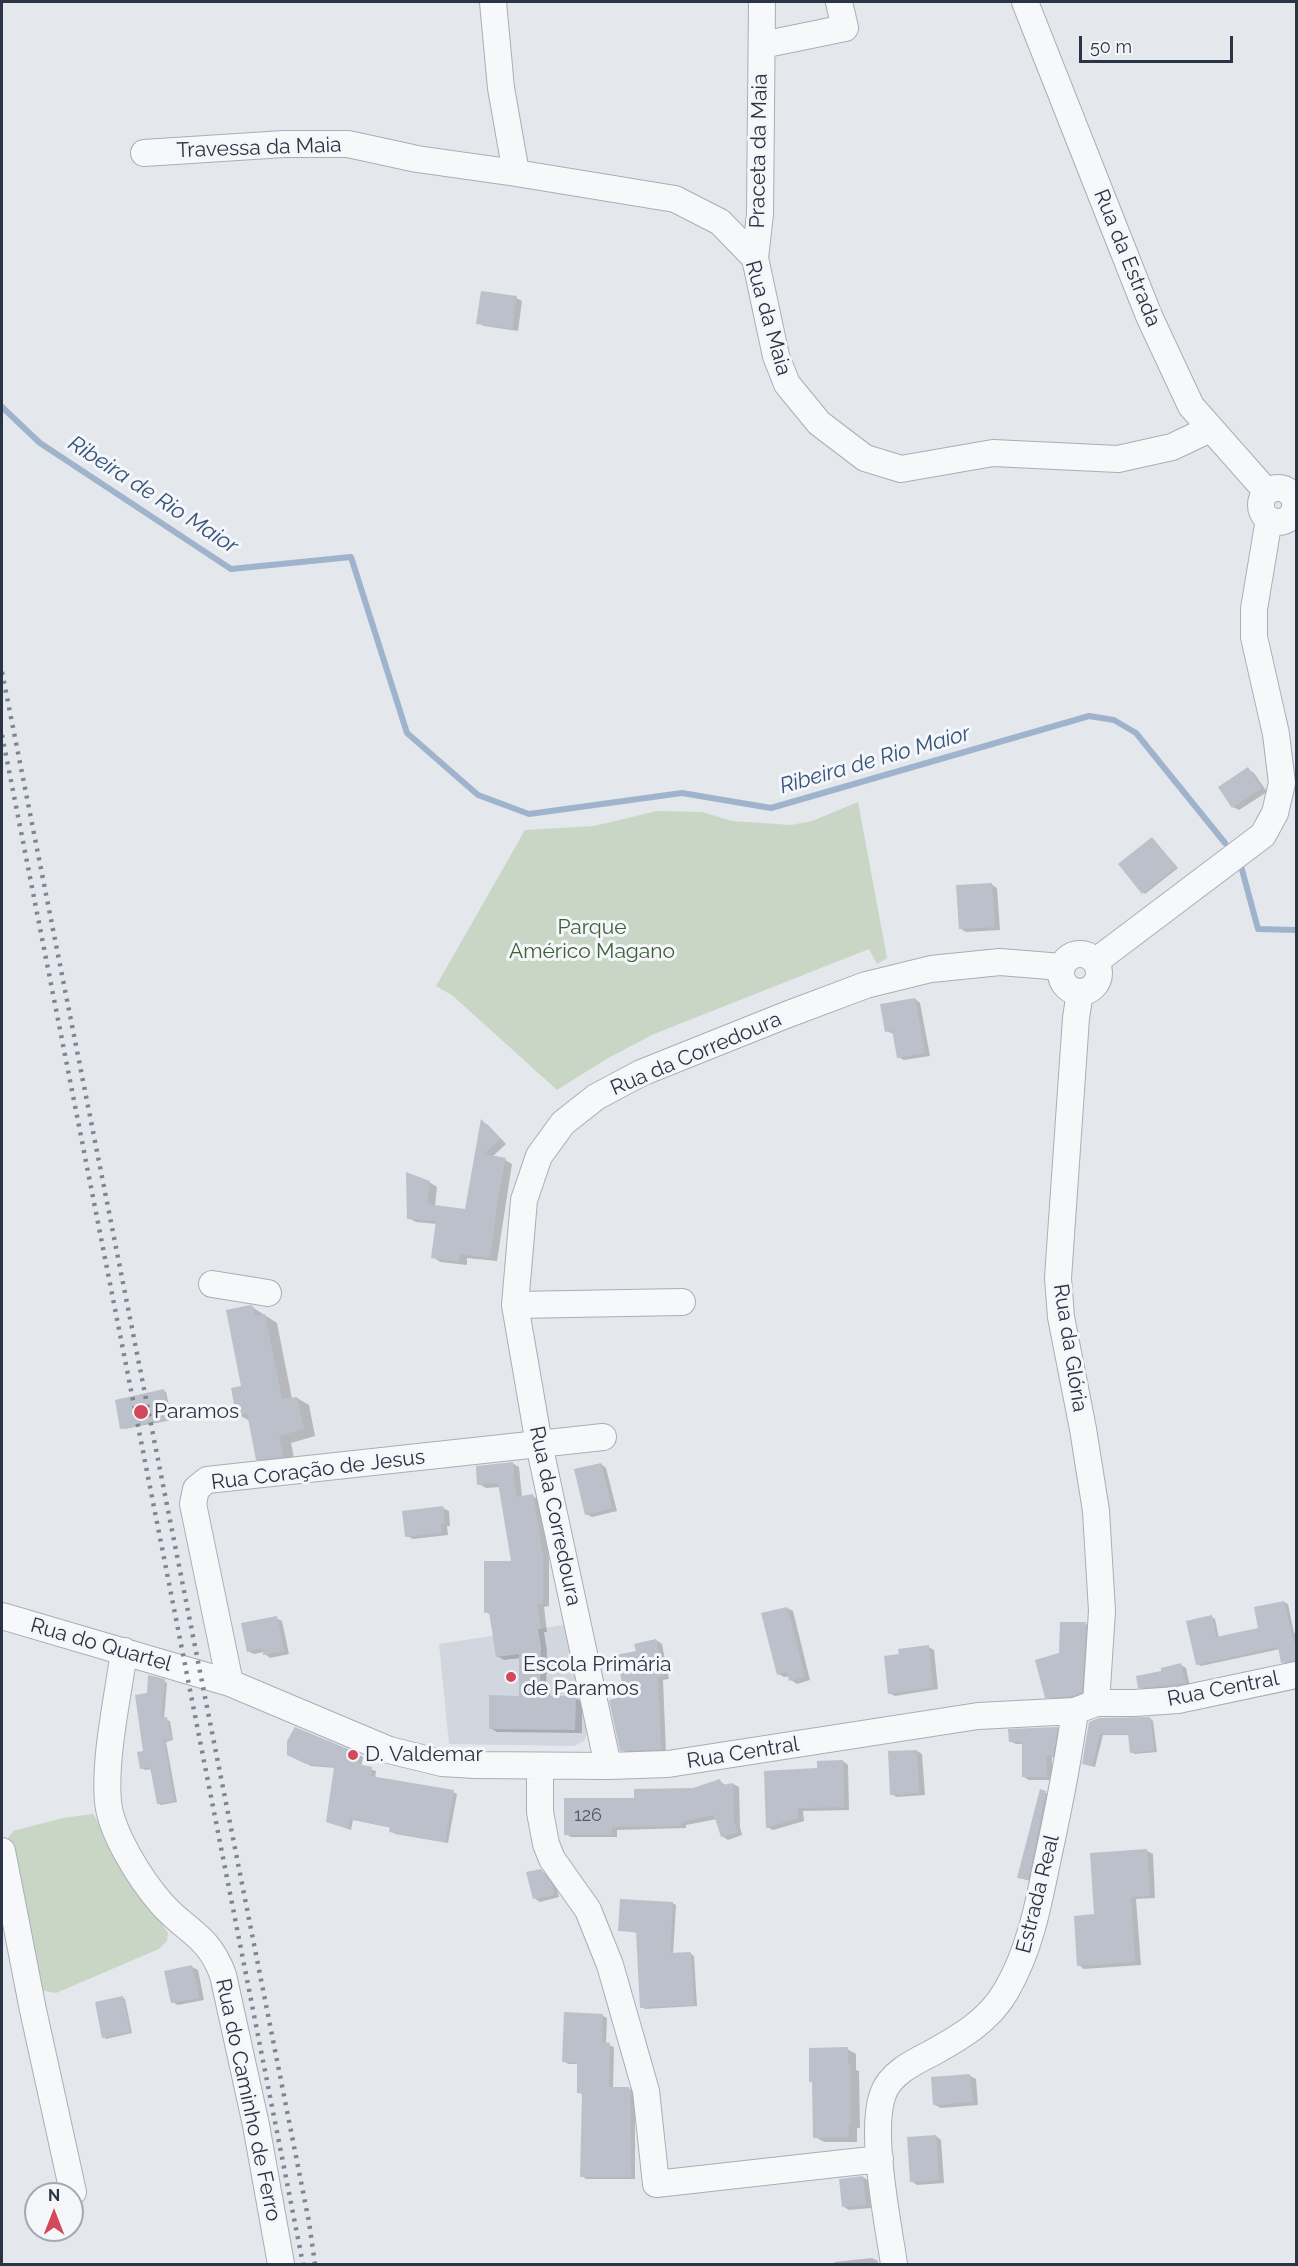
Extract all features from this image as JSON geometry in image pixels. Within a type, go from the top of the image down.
[{"type":"street","points":[[493,2],[501,88],[516,173]]},
{"type":"street","name":"Praceta da Maia","points":[[754,258],[760,214],[762,2]]},
{"type":"street","name":"Praceta da Maia","points":[[762,45],[845,28],[838,2]]},
{"type":"street","name":"Rua da Estrada","points":[[1025,2],[1149,316],[1191,406],[1267,492]]},
{"type":"street","name":"Travessa da Maia","points":[[144,153],[284,144],[348,144],[417,159],[516,173]]},
{"type":"street","name":"Rua da Maia","points":[[516,173],[675,199],[720,222],[754,258],[776,356],[787,384],[819,423],[865,458],[901,469],[993,453],[1118,459],[1172,447],[1210,429]]},
{"type":"street","points":[[1276,488],[1282,489],[1295,500],[1290,516],[1279,521],[1265,516],[1261,506],[1261,501],[1267,492],[1276,488]]},
{"type":"street","points":[[1096,961],[1263,835],[1275,813],[1282,783],[1276,734],[1254,637],[1254,609],[1269,519]]},
{"type":"street","points":[[1074,954],[1086,954],[1096,961],[1100,972],[1096,985],[1080,993],[1069,989],[1062,979],[1062,967],[1069,957],[1074,954]]},
{"type":"street","name":"Rua da Corredoura","points":[[608,1766],[539,1444],[515,1305],[524,1200],[539,1156],[562,1123],[596,1097],[641,1073],[866,985],[931,969],[1000,962],[1062,967]]},
{"type":"street","name":"Rua da Glória","points":[[1080,993],[1076,1018],[1058,1278],[1060,1317],[1083,1429],[1096,1511],[1102,1611],[1086,1707]]},
{"type":"street","points":[[212,1284],[268,1293]]},
{"type":"street","points":[[515,1305],[682,1302]]},
{"type":"street","name":"Rua Coração de Jesus","points":[[230,1683],[192,1504],[196,1489],[207,1480],[603,1437]]},
{"type":"street","name":"Rua do Quartel","points":[[2,1616],[200,1673]]},
{"type":"street","name":"Rua do Caminho de Ferro","points":[[124,1651],[110,1748],[108,1804],[120,1840],[133,1865],[162,1905],[202,1939],[218,1960],[256,2125],[281,2265]]},
{"type":"street","name":"Rua Central","points":[[200,1673],[230,1683],[365,1741],[413,1757],[442,1763],[540,1767],[668,1764],[978,1716],[1178,1700],[1296,1675]]},
{"type":"street","name":"Estrada Real","points":[[894,2265],[880,2158],[878,2115],[883,2092],[902,2069],[957,2039],[980,2023],[1005,1993],[1024,1954],[1037,1908],[1066,1777],[1086,1707]]},
{"type":"street","points":[[540,1767],[540,1812],[546,1844],[552,1859],[588,1910],[610,1965],[646,2091],[656,2184],[880,2158]]},
{"type":"street","points":[[2,1851],[71,2182]]},
{"type":"shaded area","name":"Escola Primária de Paramos","points":[[564,1625],[588,1710],[589,1727],[584,1741],[574,1746],[449,1744],[439,1644]]},
{"type":"green space","name":"Parque Américo Magano","points":[[858,802],[887,958],[877,964],[869,949],[654,1034],[608,1058],[557,1090],[453,996],[436,986],[525,830],[594,826],[657,811],[702,812],[732,821],[791,825],[812,821]]},
{"type":"green space","points":[[93,1814],[168,1933],[167,1941],[159,1949],[56,1993],[40,1990],[8,1838],[13,1831],[63,1818]]},
{"type":"building","points":[[481,291],[517,296],[512,329],[476,324]]},
{"type":"building","points":[[1248,767],[1262,788],[1232,808],[1218,787]]},
{"type":"building","points":[[1152,837],[1176,867],[1142,894],[1118,864]]},
{"type":"building","points":[[992,883],[995,927],[959,929],[956,885]]},
{"type":"building","points":[[915,998],[925,1053],[897,1058],[892,1030],[885,1032],[880,1004]]},
{"type":"building","points":[[481,1119],[500,1139],[484,1154],[506,1158],[490,1258],[460,1254],[459,1262],[431,1258],[436,1221],[407,1219],[406,1172],[430,1181],[427,1204],[465,1209]]},
{"type":"building","points":[[253,1306],[255,1316],[265,1314],[282,1399],[297,1397],[304,1429],[279,1436],[283,1457],[256,1460],[247,1413],[236,1415],[231,1388],[241,1386],[226,1310]]},
{"type":"building","points":[[164,1389],[170,1419],[120,1429],[115,1400]]},
{"type":"building","points":[[513,1462],[516,1497],[533,1494],[543,1555],[543,1603],[537,1604],[541,1629],[538,1629],[541,1647],[540,1686],[544,1686],[544,1696],[576,1696],[575,1730],[489,1729],[489,1695],[519,1696],[519,1654],[496,1657],[489,1612],[484,1613],[484,1561],[511,1561],[498,1483],[477,1485],[476,1466]]},
{"type":"building","points":[[601,1463],[612,1508],[585,1515],[574,1469]]},
{"type":"building","points":[[443,1506],[445,1523],[441,1523],[442,1532],[405,1537],[402,1511]]},
{"type":"building","points":[[1284,1601],[1294,1643],[1296,1642],[1296,1660],[1281,1663],[1278,1647],[1196,1665],[1186,1621],[1212,1615],[1216,1637],[1258,1628],[1254,1607]]},
{"type":"building","points":[[787,1607],[805,1677],[789,1681],[787,1672],[777,1675],[761,1613]]},
{"type":"building","points":[[277,1616],[284,1651],[263,1655],[262,1648],[247,1652],[241,1623]]},
{"type":"building","points":[[1060,1622],[1086,1622],[1082,1692],[1072,1696],[1045,1698],[1035,1660],[1059,1653]]},
{"type":"building","points":[[656,1639],[664,1676],[658,1677],[661,1749],[620,1751],[609,1700],[625,1696],[616,1655],[636,1651],[634,1644]]},
{"type":"building","points":[[929,1645],[933,1687],[888,1694],[884,1656],[899,1654],[898,1649]]},
{"type":"building","points":[[1181,1663],[1185,1683],[1138,1688],[1136,1676],[1161,1671],[1161,1668]]},
{"type":"building","points":[[148,1675],[165,1679],[161,1718],[167,1717],[171,1739],[164,1740],[174,1801],[157,1804],[150,1767],[140,1769],[137,1752],[143,1751],[135,1695],[147,1693]]},
{"type":"building","points":[[1150,1717],[1154,1750],[1130,1753],[1128,1734],[1100,1734],[1092,1766],[1082,1764],[1089,1722],[1099,1718]]},
{"type":"building","points":[[295,1727],[360,1754],[358,1764],[372,1767],[371,1776],[454,1790],[445,1842],[389,1832],[390,1827],[349,1819],[348,1829],[326,1822],[334,1767],[306,1764],[287,1755],[287,1741]]},
{"type":"building","points":[[1058,1727],[1053,1756],[1046,1755],[1047,1777],[1022,1777],[1022,1742],[1009,1742],[1008,1729]]},
{"type":"building","points":[[917,1750],[919,1793],[890,1795],[888,1751]]},
{"type":"building","points":[[843,1760],[844,1807],[798,1808],[798,1818],[766,1828],[764,1771],[817,1768],[817,1761]]},
{"type":"building","points":[[720,1779],[722,1785],[733,1783],[734,1823],[738,1832],[721,1837],[714,1815],[681,1822],[681,1826],[612,1827],[612,1835],[564,1835],[564,1798],[634,1798],[634,1789],[693,1788]]},
{"type":"building","points":[[1040,1789],[1046,1791],[1028,1880],[1017,1878]]},
{"type":"building","points":[[1147,1849],[1150,1896],[1131,1897],[1135,1962],[1077,1966],[1074,1916],[1094,1914],[1090,1853]]},
{"type":"building","points":[[541,1869],[552,1884],[554,1895],[533,1899],[526,1872]]},
{"type":"building","points":[[620,1899],[673,1902],[670,1953],[691,1952],[694,2005],[640,2008],[636,1932],[618,1931]]},
{"type":"building","points":[[192,1965],[199,1998],[171,2003],[164,1971]]},
{"type":"building","points":[[123,1996],[130,2032],[102,2038],[95,2002]]},
{"type":"building","points":[[564,2012],[603,2014],[602,2042],[610,2043],[609,2087],[629,2087],[630,2091],[631,2177],[580,2177],[582,2093],[577,2093],[577,2063],[562,2062]]},
{"type":"building","points":[[848,2047],[848,2064],[851,2064],[849,2137],[813,2138],[809,2048]]},
{"type":"building","points":[[970,2074],[973,2102],[933,2105],[931,2077]]},
{"type":"building","points":[[936,2135],[939,2180],[910,2182],[907,2137]]},
{"type":"building","points":[[863,2176],[866,2205],[842,2207],[839,2179]]},
{"type":"waterway","name":"Ribeira de Rio Maior","points":[[2,407],[40,443],[231,569],[351,557],[407,733],[478,795],[529,814],[682,793],[771,808],[1089,716],[1114,720],[1136,733],[1225,843]]},
{"type":"waterway","name":"Ribeira de Rio Maior","points":[[1241,866],[1258,929],[1296,930]]},
{"type":"railway","points":[[2,672],[309,2222],[315,2264]]},
{"type":"railway","points":[[2,735],[303,2264]]},
{"type":"place","name":"Paramos","points":[[141,1412]]},
{"type":"place","name":"Escola Primária de Paramos","points":[[511,1677]]},
{"type":"place","name":"D. Valdemar","points":[[353,1755]]}]
